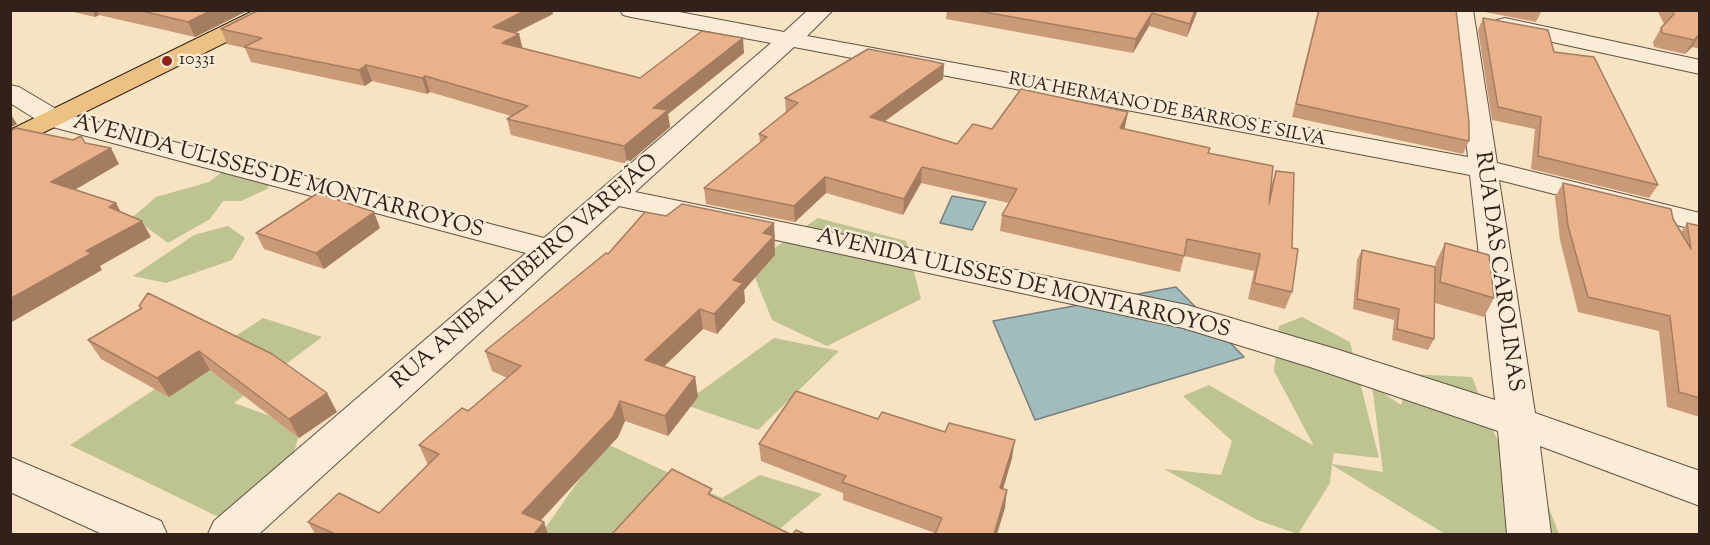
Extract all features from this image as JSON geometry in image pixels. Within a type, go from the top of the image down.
[{"type":"main road","points":[[10,141],[273,10]]},
{"type":"street","name":"RUA HERMANO DE BARROS E SILVA","points":[[632,10],[1366,149],[1482,168],[1591,192],[1700,222]]},
{"type":"street","name":"RUA ANIBAL RIBEIRO VAREJÃO","points":[[230,534],[822,10]]},
{"type":"street","points":[[1463,14],[1700,67]]},
{"type":"street","name":"RUA DAS CAROLINAS","points":[[1463,14],[1517,422],[1529,534]]},
{"type":"street","name":"AVENIDA ULISSES DE MONTARROYOS","points":[[10,92],[54,119],[553,250]]},
{"type":"street","name":"AVENIDA ULISSES DE MONTARROYOS","points":[[613,196],[1186,317],[1323,358],[1517,422],[1700,489]]},
{"type":"street","points":[[10,473],[144,534]]},
{"type":"green space","points":[[244,155],[279,167],[267,189],[241,201],[223,201],[210,219],[168,243],[133,217],[156,197],[209,182]]},
{"type":"green space","points":[[818,218],[906,241],[921,299],[827,346],[772,320],[752,270],[776,247]]},
{"type":"green space","points":[[228,226],[245,238],[232,260],[166,283],[133,276],[194,235]]},
{"type":"green space","points":[[1302,317],[1350,342],[1379,458],[1334,453],[1332,464],[1383,472],[1372,385],[1401,405],[1409,374],[1472,377],[1496,437],[1543,493],[1559,534],[1445,534],[1332,465],[1330,483],[1298,534],[1257,520],[1164,469],[1221,475],[1232,441],[1183,396],[1209,385],[1314,446],[1274,371],[1279,326]]},
{"type":"green space","points":[[263,318],[322,337],[234,403],[301,427],[292,460],[227,521],[70,445]]},
{"type":"green space","points":[[774,338],[839,351],[758,430],[683,404]]},
{"type":"green space","points":[[605,443],[722,498],[760,475],[822,494],[777,531],[541,534]]},
{"type":"water","points":[[952,196],[986,202],[972,230],[940,223]]},
{"type":"water","points":[[1176,287],[1244,357],[1035,420],[993,321]]},
{"type":"building","points":[[138,10],[212,10],[188,22]]},
{"type":"building","points":[[259,10],[526,10],[493,27],[519,34],[502,43],[640,78],[702,31],[743,38],[653,108],[668,110],[624,146],[507,119],[528,106],[425,76],[422,78],[366,65],[359,70],[244,47],[262,38],[221,29]]},
{"type":"building","points":[[973,10],[1195,10],[1190,24],[1152,13],[1136,39]]},
{"type":"building","points":[[1319,10],[1456,10],[1469,122],[1469,141],[1296,104]]},
{"type":"building","points":[[1672,10],[1700,10],[1700,34],[1694,40],[1662,33],[1661,28],[1674,14]]},
{"type":"building","points":[[1483,18],[1548,30],[1554,52],[1594,57],[1658,185],[1538,156],[1541,117],[1498,107]]},
{"type":"building","points":[[868,49],[944,64],[870,117],[957,144],[973,124],[992,129],[1021,89],[1128,112],[1120,128],[1210,148],[1208,153],[1273,166],[1269,204],[1276,171],[1294,173],[1292,248],[1298,249],[1292,292],[1254,283],[1260,254],[1187,239],[1184,256],[1002,215],[1017,189],[922,167],[904,199],[825,177],[794,206],[704,188],[767,137],[759,134],[798,103],[785,98]]},
{"type":"building","points":[[16,128],[73,140],[81,136],[85,143],[111,148],[51,182],[116,203],[109,207],[142,221],[86,251],[92,253],[10,299],[10,131]]},
{"type":"building","points":[[1563,183],[1671,209],[1673,219],[1691,249],[1687,223],[1700,226],[1700,398],[1679,392],[1670,316],[1588,297],[1568,226]]},
{"type":"building","points":[[318,193],[374,212],[316,253],[256,233]]},
{"type":"building","points":[[682,204],[774,223],[763,233],[774,236],[733,280],[743,283],[714,314],[700,309],[645,360],[695,377],[665,416],[620,401],[613,417],[522,513],[544,522],[534,534],[335,534],[308,522],[339,493],[379,513],[439,454],[419,445],[462,408],[468,411],[521,366],[485,351],[606,253],[608,254],[645,212],[666,216]]},
{"type":"building","points":[[1445,243],[1489,255],[1494,298],[1440,282]]},
{"type":"building","points":[[1362,250],[1435,267],[1434,339],[1397,329],[1399,309],[1357,299]]},
{"type":"building","points":[[148,293],[272,354],[327,393],[289,419],[199,351],[157,378],[88,340],[142,308],[139,306]]},
{"type":"building","points":[[796,391],[878,419],[882,412],[945,432],[949,423],[1015,440],[1000,488],[1007,490],[994,534],[935,534],[942,518],[842,482],[846,476],[759,444]]},
{"type":"building","points":[[672,469],[712,489],[708,494],[790,534],[612,534]]},
{"type":"building","points":[[796,530],[805,534],[793,534]]},
{"type":"place","name":"10331","points":[[167,61]]}]
